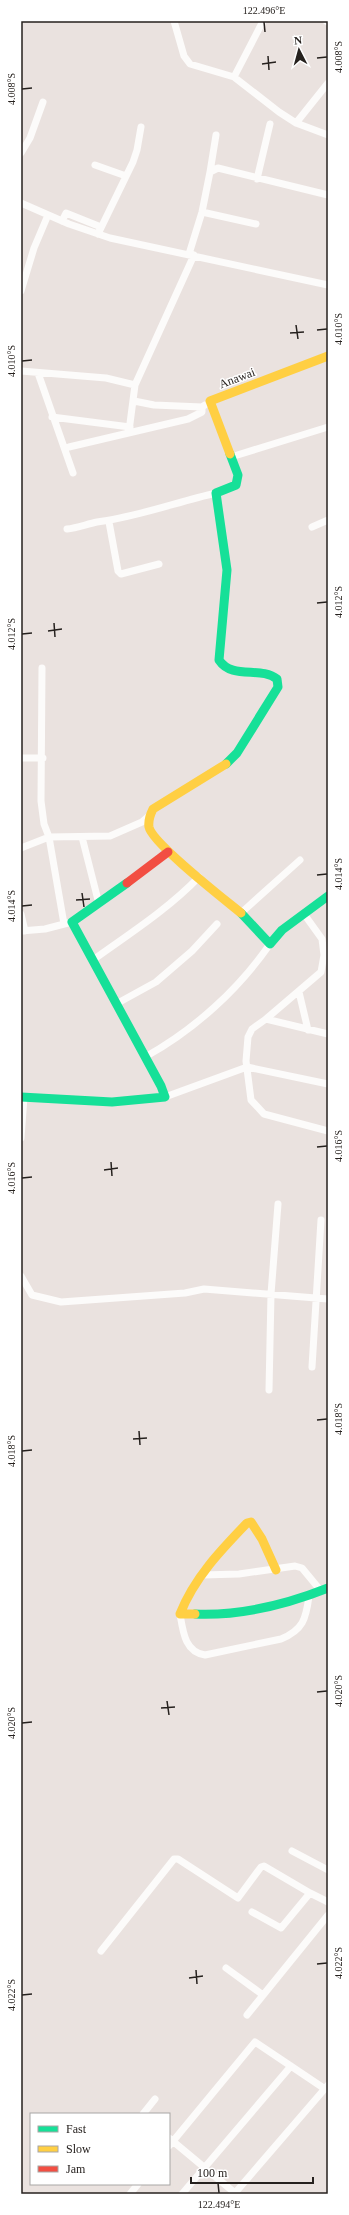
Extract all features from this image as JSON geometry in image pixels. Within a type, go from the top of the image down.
[{"type":"street","points":[[174,21],[184,56],[188,62],[194,66],[234,77],[246,89],[296,123],[328,135]]},
{"type":"street","points":[[234,77],[263,21]]},
{"type":"street","points":[[296,123],[328,83]]},
{"type":"street","points":[[21,153],[30,138],[43,102]]},
{"type":"street","points":[[257,179],[270,124]]},
{"type":"street","points":[[100,230],[137,150],[141,127]]},
{"type":"street","points":[[130,430],[135,385],[191,255],[202,212],[216,135]]},
{"type":"street","points":[[95,165],[126,176]]},
{"type":"street","points":[[210,172],[218,168],[257,179],[328,195]]},
{"type":"street","points":[[21,203],[62,221],[191,255],[328,285]]},
{"type":"street","points":[[202,212],[256,224]]},
{"type":"street","points":[[22,286],[34,248],[48,215]]},
{"type":"street","name":"Anawai","points":[[216,492],[236,485],[238,480],[231,458],[206,404],[328,356]]},
{"type":"street","points":[[21,371],[106,378],[135,385]]},
{"type":"street","points":[[38,373],[52,417],[73,473]]},
{"type":"street","points":[[69,447],[130,430],[188,418],[202,412],[206,404],[154,405],[134,402]]},
{"type":"street","points":[[52,417],[130,430]]},
{"type":"street","points":[[231,458],[328,427]]},
{"type":"street","points":[[21,848],[49,837],[110,836],[142,822],[149,816],[153,809],[226,764],[237,753],[262,710],[278,687],[277,679],[272,675],[231,671],[223,666],[219,660],[227,570],[216,492],[179,501],[109,522],[96,522],[67,529]]},
{"type":"street","points":[[312,527],[328,520]]},
{"type":"street","points":[[109,522],[118,571],[121,574],[159,564]]},
{"type":"street","points":[[42,668],[43,758],[41,801],[44,824],[49,837],[68,923],[93,960],[165,1097]]},
{"type":"street","points":[[21,758],[43,758]]},
{"type":"street","points":[[149,816],[148,824],[151,832],[168,852],[241,913],[270,944]]},
{"type":"street","points":[[82,837],[99,904]]},
{"type":"street","points":[[21,914],[23,931],[68,923],[99,904],[168,852]]},
{"type":"street","points":[[241,913],[300,860]]},
{"type":"street","points":[[93,960],[162,910],[199,877]]},
{"type":"street","points":[[145,1057],[173,1042],[204,1017],[255,966],[270,944],[282,930],[328,896]]},
{"type":"street","points":[[304,914],[322,939],[324,955],[320,972],[266,1020],[252,1029],[248,1037],[247,1067],[252,1100],[264,1114],[328,1131]]},
{"type":"street","points":[[116,1004],[156,982],[192,951],[217,924]]},
{"type":"street","points":[[299,992],[308,1030]]},
{"type":"street","points":[[266,1020],[328,1034]]},
{"type":"street","points":[[21,1138],[22,1097],[112,1102],[165,1097],[247,1067],[328,1084]]},
{"type":"street","points":[[269,1390],[271,1294],[278,1204]]},
{"type":"street","points":[[312,1367],[321,1220]]},
{"type":"street","points":[[21,1276],[32,1295],[61,1302],[185,1293],[204,1289],[328,1299]]},
{"type":"street","points":[[276,1570],[262,1539],[251,1522],[241,1529],[202,1575],[189,1594],[180,1614],[187,1644],[198,1654],[205,1655],[281,1639],[292,1635],[304,1622],[309,1596]]},
{"type":"street","points":[[180,1614],[200,1616],[248,1611],[309,1596],[325,1590],[299,1566],[239,1574],[202,1575]]},
{"type":"street","points":[[292,1851],[328,1870]]},
{"type":"street","points":[[101,1951],[174,1859],[178,1859],[238,1898],[261,1867],[264,1866],[328,1902]]},
{"type":"street","points":[[252,1912],[281,1928],[310,1893]]},
{"type":"street","points":[[247,2015],[328,1915]]},
{"type":"street","points":[[226,1968],[263,1995]]},
{"type":"street","points":[[254,2042],[327,2087],[235,2193],[170,2142],[254,2042]]},
{"type":"street","points":[[182,2194],[291,2066]]},
{"type":"street","points":[[144,2113],[155,2099]]},
{"type":"street","points":[[130,2194],[137,2185]]},
{"type":"traffic: fast","points":[[226,764],[237,753],[278,687],[277,679],[270,675],[231,670],[219,660],[227,570],[216,493],[236,485],[238,475],[230,454]]},
{"type":"traffic: fast","points":[[21,1097],[112,1102],[165,1097],[161,1086],[72,922],[127,883]]},
{"type":"traffic: fast","points":[[241,913],[270,944],[282,930],[328,896]]},
{"type":"traffic: fast","points":[[195,1614],[229,1613],[263,1608],[296,1600],[328,1588]]},
{"type":"traffic: slow","points":[[230,454],[210,401],[328,356]]},
{"type":"traffic: slow","points":[[226,764],[153,809],[149,827],[153,835],[175,858],[241,913]]},
{"type":"traffic: slow","points":[[195,1614],[180,1614],[200,1577],[218,1554],[247,1523],[251,1522],[262,1539],[276,1570]]},
{"type":"traffic: jam","points":[[127,883],[168,852]]}]
